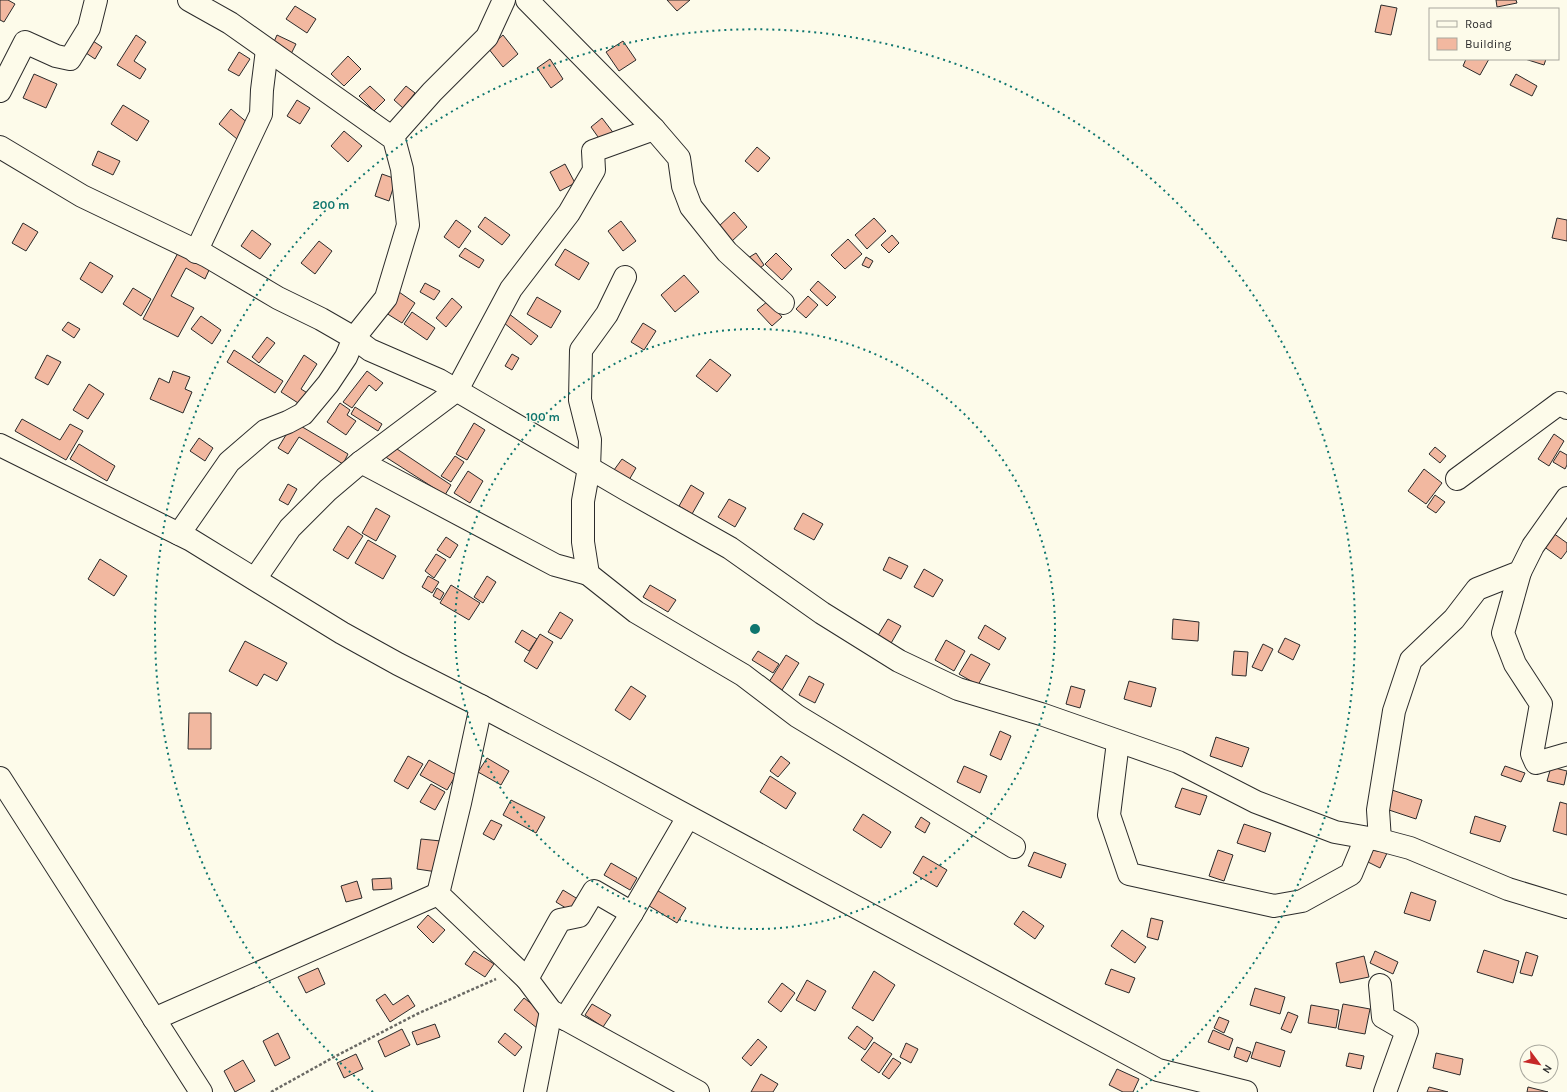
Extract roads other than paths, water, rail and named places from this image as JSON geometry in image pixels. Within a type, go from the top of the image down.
[{"type":"main road","points":[[0,91],[25,42],[56,56],[70,59],[89,28],[96,0]]},
{"type":"main road","points":[[178,534],[229,462],[265,431],[303,414],[328,384],[346,357],[354,338],[386,298],[408,225],[402,169],[394,139],[230,23],[189,0]]},
{"type":"main road","points":[[392,137],[432,92],[488,37],[504,0]]},
{"type":"main road","points":[[526,0],[654,129],[679,158],[683,186],[691,207],[727,252],[782,303]]},
{"type":"main road","points":[[196,252],[261,114],[262,90],[267,50]]},
{"type":"main road","points":[[255,579],[290,528],[328,490],[361,462],[457,390],[511,289],[569,214],[594,170],[593,151],[654,129]]},
{"type":"main road","points":[[0,147],[82,196],[207,256],[278,298],[321,319],[354,338],[370,350],[439,380],[457,390],[589,468],[730,548],[822,613],[899,661],[958,689],[1041,714],[1178,762],[1256,802],[1335,832],[1410,848],[1508,890],[1567,907]]},
{"type":"main road","points":[[588,574],[583,542],[583,501],[589,468],[590,440],[580,400],[581,350],[607,314],[625,277]]},
{"type":"main road","points":[[1457,479],[1560,403],[1567,408]]},
{"type":"main road","points":[[0,444],[178,534],[255,579],[342,633],[392,661],[481,706],[1158,1070],[1242,1091]]},
{"type":"main road","points":[[361,462],[554,566],[588,574],[636,612],[743,674],[797,716],[1014,847]]},
{"type":"main road","points":[[1567,498],[1533,546],[1520,572],[1503,633],[1515,664],[1541,704],[1532,754],[1536,763],[1567,754]]},
{"type":"main road","points":[[1118,742],[1109,815],[1129,874],[1274,906],[1302,901],[1351,874],[1373,839],[1394,711],[1411,660],[1454,619],[1477,589],[1520,572]]},
{"type":"main road","points":[[438,894],[481,706]]},
{"type":"main road","points":[[0,778],[201,1092]]},
{"type":"main road","points":[[535,1092],[558,1015],[632,913],[688,817]]},
{"type":"main road","points":[[522,974],[560,920],[579,916],[594,891],[632,913]]},
{"type":"main road","points":[[438,894],[522,974],[558,1015],[698,1092]]},
{"type":"main road","points":[[154,1019],[438,894]]},
{"type":"main road","points":[[1380,985],[1383,1017],[1407,1031],[1385,1092]]}]
